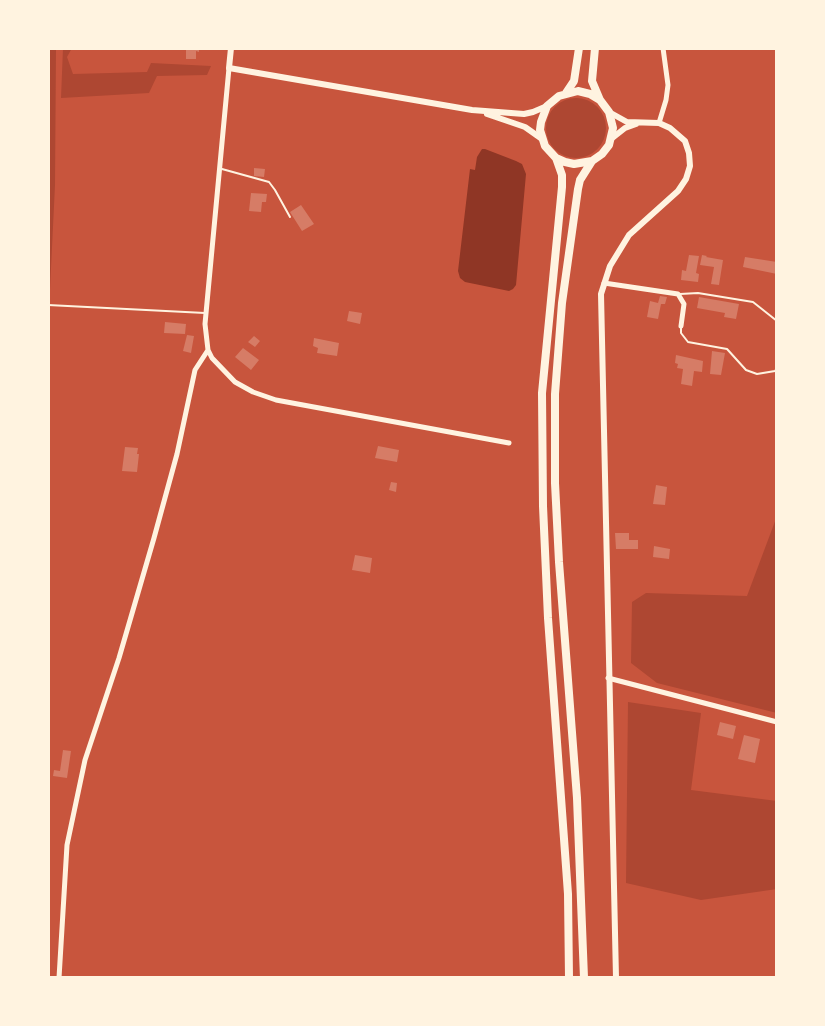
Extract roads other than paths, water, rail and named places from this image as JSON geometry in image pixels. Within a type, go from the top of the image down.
[{"type":"highway","points":[[569,978],[568,894],[548,618],[542,483],[542,393],[562,175],[556,158],[542,139],[541,122],[547,106],[566,93],[574,81],[579,48]]},
{"type":"highway","points":[[584,978],[577,798],[555,483],[555,394],[562,303],[578,189],[580,180],[592,161],[606,150],[611,139],[613,123],[592,81],[595,48]]},
{"type":"highway","points":[[566,93],[584,93],[600,100]]},
{"type":"highway","points":[[556,158],[574,164],[592,161]]},
{"type":"street","points":[[231,48],[205,313],[205,336],[212,358],[235,382],[253,392],[276,400],[509,443]]},
{"type":"street","points":[[659,123],[668,85],[663,48]]},
{"type":"street","points":[[229,68],[472,110],[524,114],[547,106]]},
{"type":"street","points":[[472,110],[525,127],[542,139]]},
{"type":"street","points":[[609,112],[627,122],[659,123],[670,128],[684,141],[689,153],[690,166],[686,179],[678,191],[629,235],[610,266],[604,283],[601,306],[616,978]]},
{"type":"street","points":[[611,139],[625,128],[640,123]]},
{"type":"street","points":[[604,283],[678,294],[684,304],[681,326]]},
{"type":"street","points":[[58,978],[66,845],[86,760],[154,538],[177,454],[195,370],[208,350]]},
{"type":"street","points":[[608,678],[777,722]]},
{"type":"lane","points":[[219,168],[268,182],[290,217]]},
{"type":"lane","points":[[678,294],[698,293],[753,302],[777,321]]},
{"type":"lane","points":[[48,305],[205,313]]},
{"type":"lane","points":[[681,326],[681,333],[688,342],[727,349],[746,370],[757,374],[775,371],[777,368]]}]
